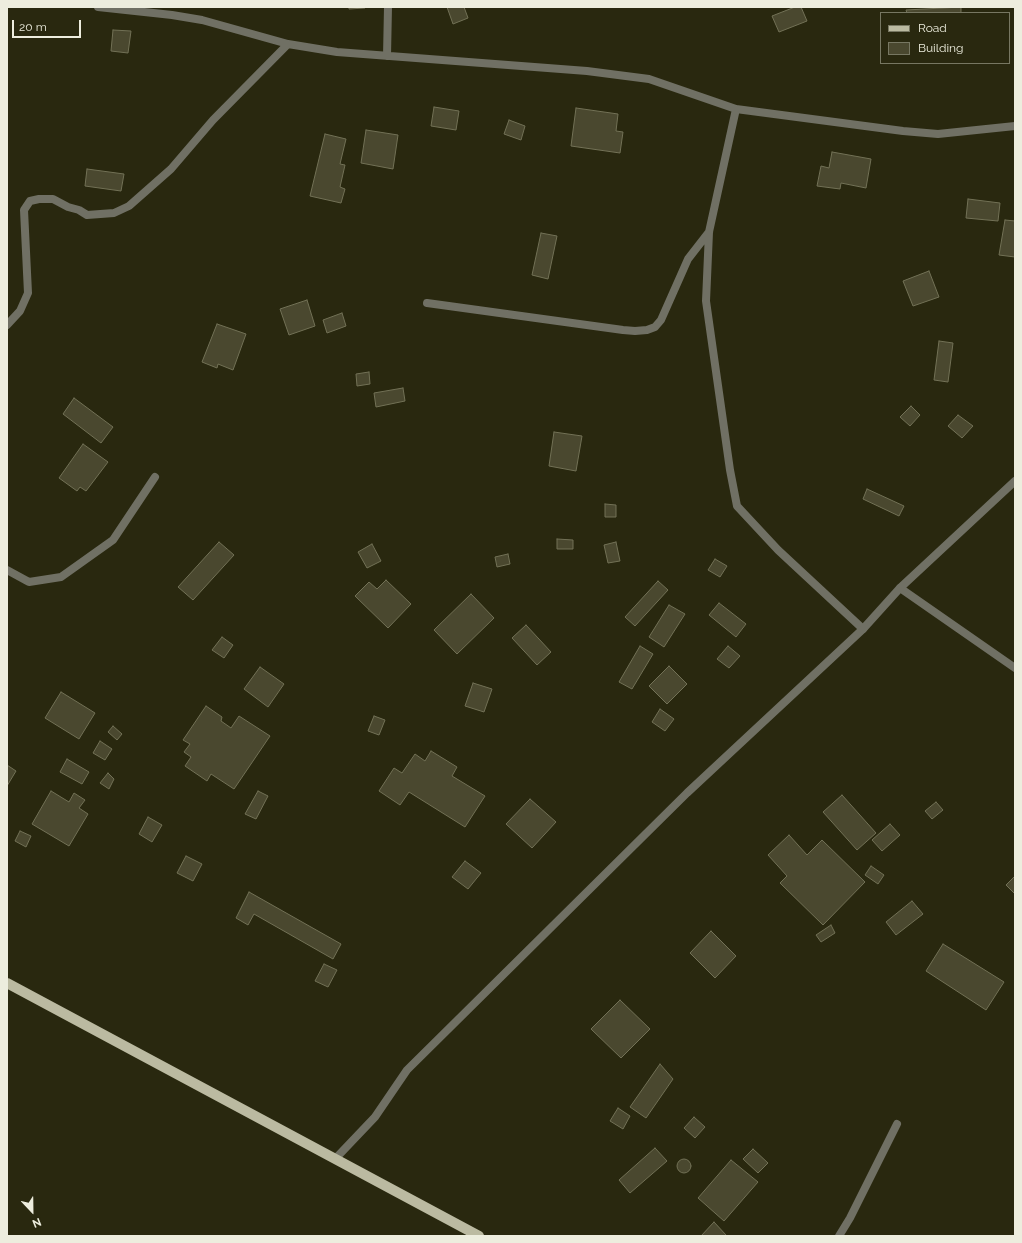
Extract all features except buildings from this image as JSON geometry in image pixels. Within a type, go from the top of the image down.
[{"type":"main road","points":[[7,983],[479,1236]]},
{"type":"street","points":[[98,7],[172,15],[202,20],[288,44],[337,52],[587,71],[649,79],[736,109],[903,131],[938,134],[1014,125]]},
{"type":"street","points":[[387,56],[388,7]]},
{"type":"street","points":[[7,325],[20,311],[28,293],[24,210],[30,201],[39,199],[53,199],[68,207],[79,210],[87,216],[114,213],[130,206],[171,169],[213,120],[288,44]]},
{"type":"street","points":[[736,109],[709,232],[706,301],[730,470],[737,506],[778,550],[863,629]]},
{"type":"street","points":[[427,303],[635,332],[647,330],[655,327],[661,320],[688,259],[709,232]]},
{"type":"street","points":[[7,570],[29,582],[61,577],[113,540],[155,477]]},
{"type":"street","points":[[336,1158],[375,1117],[407,1070],[687,793],[863,629],[900,588],[1015,481]]},
{"type":"street","points":[[900,588],[1015,668]]},
{"type":"street","points":[[839,1236],[850,1218],[897,1124]]}]
